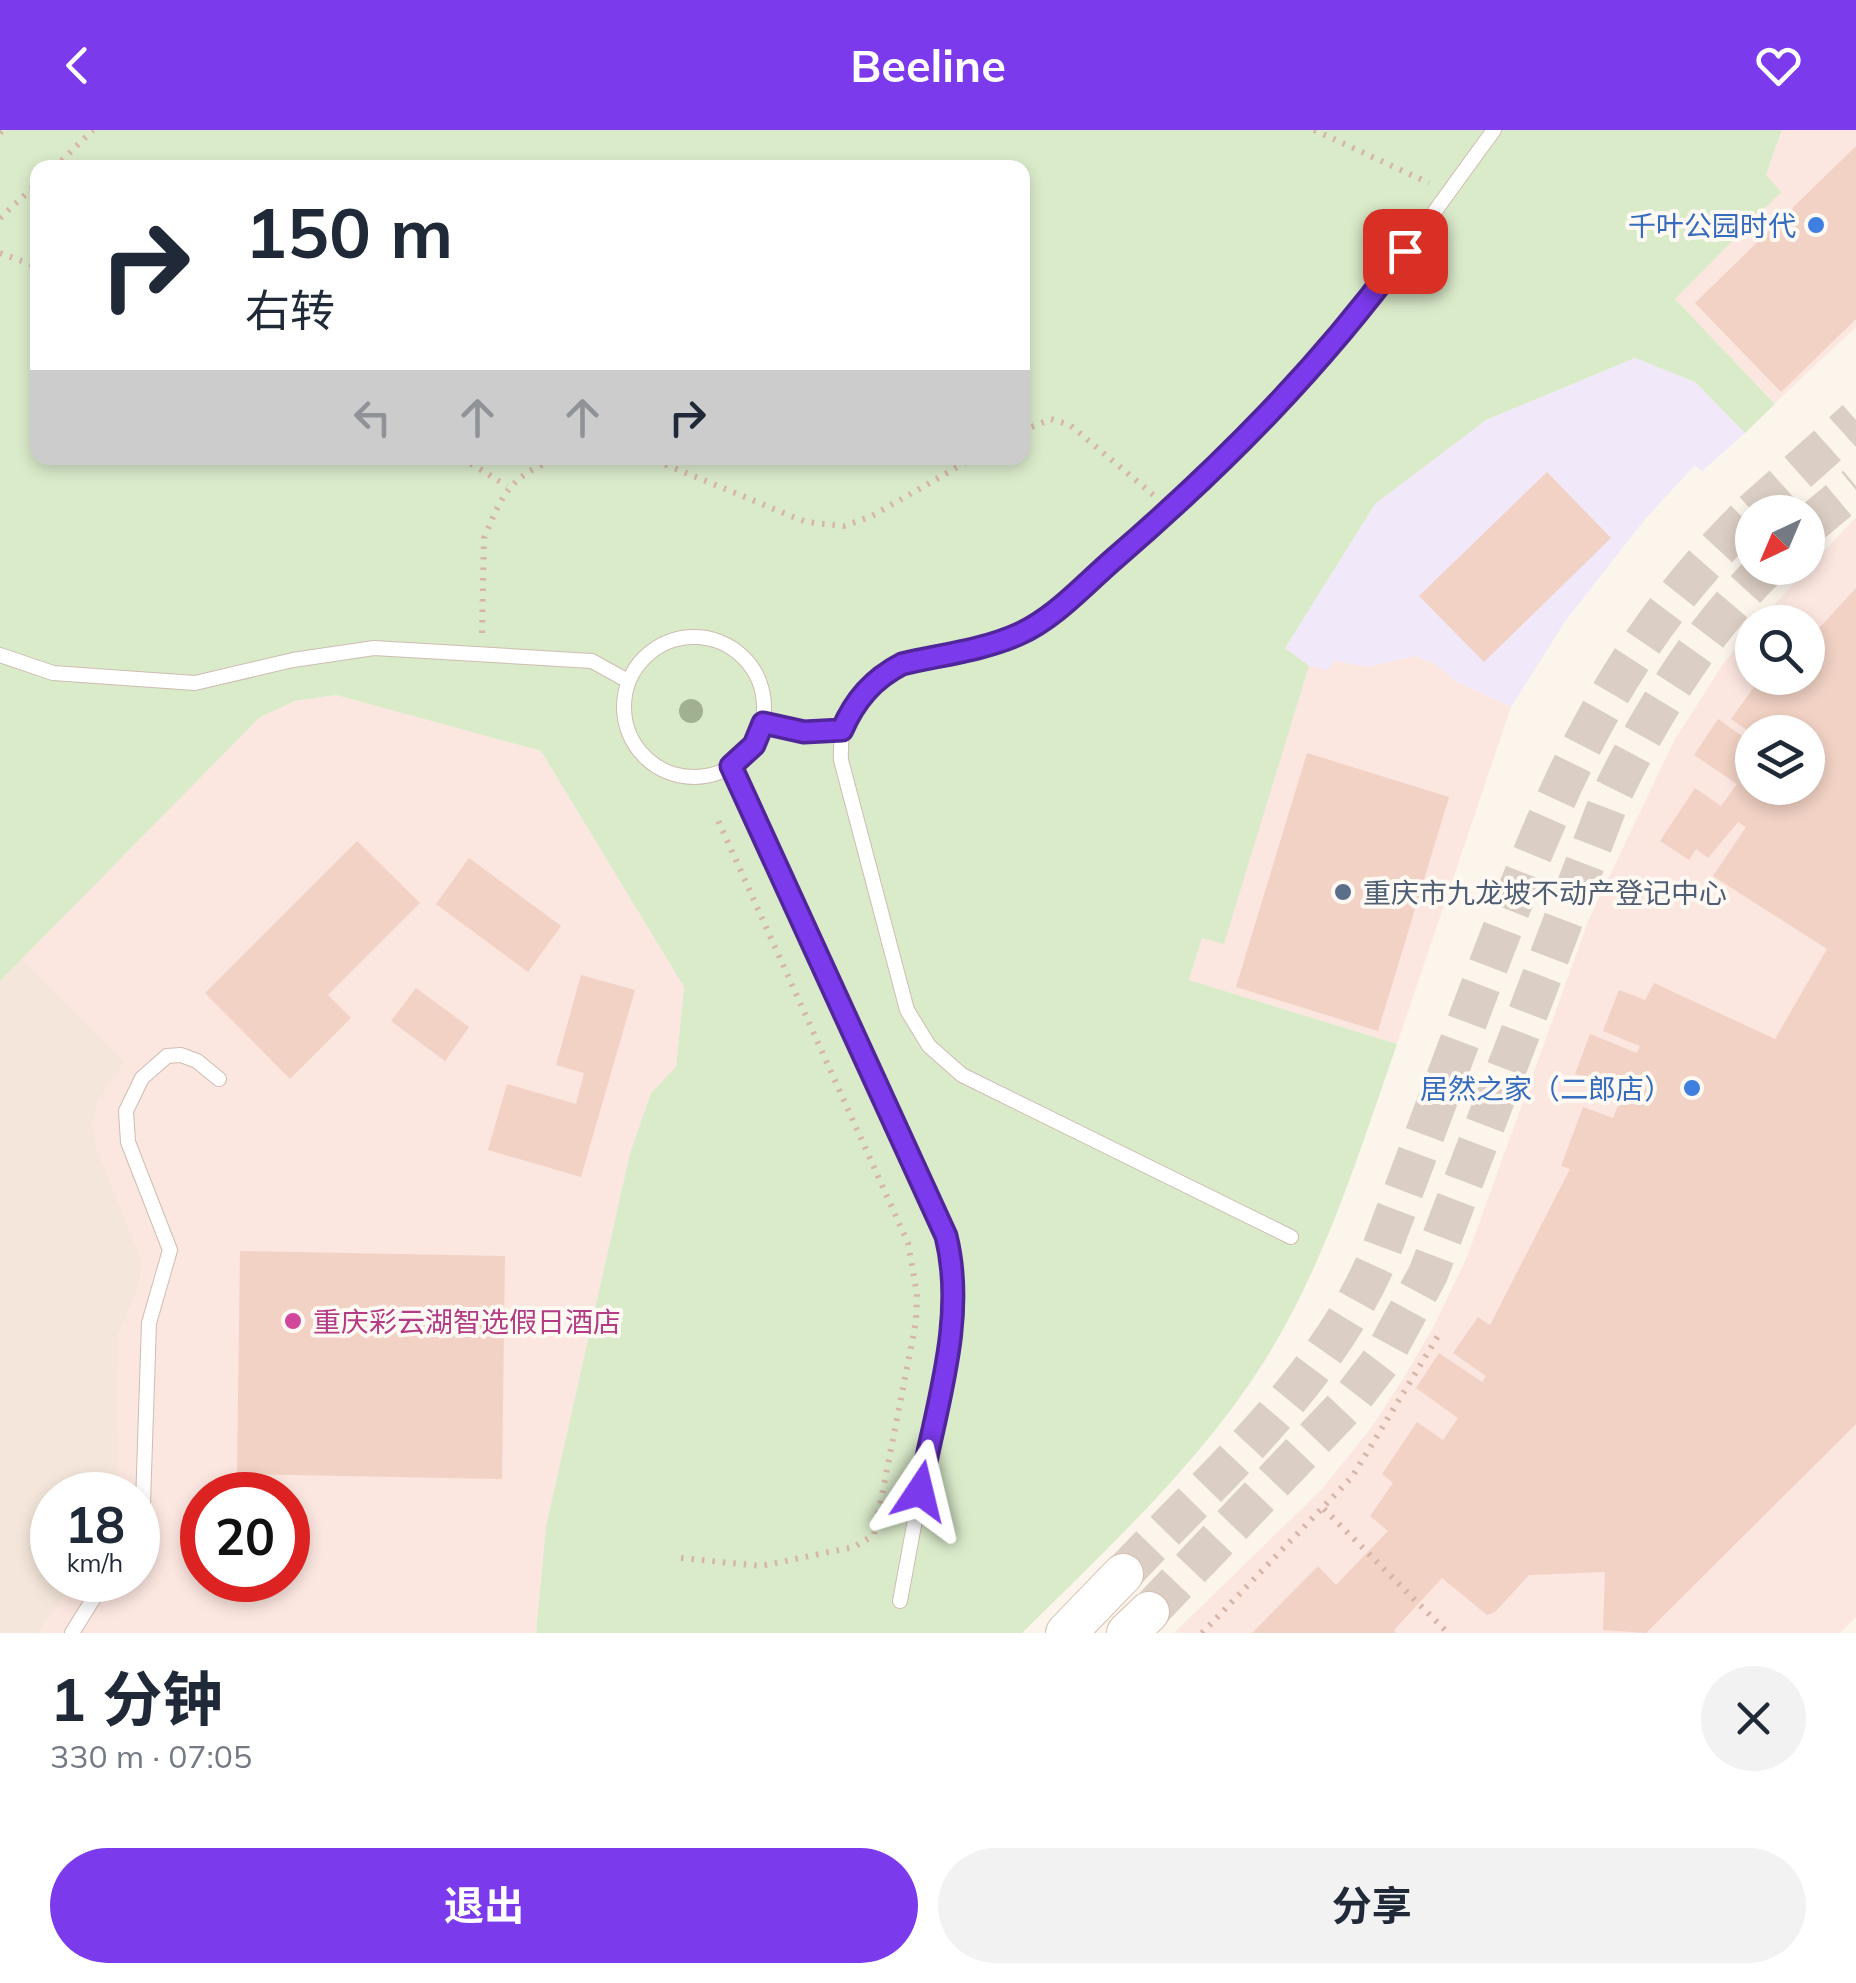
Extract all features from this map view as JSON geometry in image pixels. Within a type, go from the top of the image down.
[{"type":"main road","points":[[1066,1633],[1123,1574]]},
{"type":"lane","points":[[1290,1237],[962,1075],[929,1046],[907,1010],[841,760],[842,730],[853,706],[886,672],[902,664],[998,641],[1034,626],[1171,510],[1315,366],[1494,130]]},
{"type":"lane","points":[[701,637],[724,644],[744,657],[757,676],[764,699],[763,723],[754,745],[731,766],[718,774],[694,778],[670,774],[650,763],[635,746],[626,726],[623,703],[628,681],[640,661],[657,647],[678,638],[701,637]]},
{"type":"lane","points":[[0,655],[54,672],[196,683],[293,660],[374,648],[592,660],[628,681]]},
{"type":"lane","points":[[763,723],[804,732],[842,730]]},
{"type":"lane","points":[[731,766],[936,1207],[953,1263],[953,1314],[900,1601]]},
{"type":"lane","points":[[144,1472],[148,1323],[170,1250],[128,1142],[126,1111],[142,1078],[166,1056],[180,1055],[197,1061],[220,1079]]},
{"type":"lane","points":[[72,1633],[91,1602]]},
{"type":"path","points":[[62,160],[94,130]]},
{"type":"path","points":[[1314,130],[1448,192]]},
{"type":"path","points":[[0,218],[30,190]]},
{"type":"path","points":[[0,253],[30,264]]},
{"type":"path","points":[[1030,428],[1051,419],[1070,425],[1171,510]]},
{"type":"path","points":[[474,465],[508,486]]},
{"type":"path","points":[[481,654],[484,538],[508,486],[538,465]]},
{"type":"path","points":[[667,465],[806,522],[844,526],[872,516],[961,465]]},
{"type":"path","points":[[681,1558],[760,1566],[854,1546],[874,1535],[917,1308],[908,1243],[717,818]]},
{"type":"path","points":[[1202,1633],[1324,1510],[1380,1436],[1440,1332]]},
{"type":"path","points":[[1324,1510],[1448,1633]]},
{"type":"shaded area","name":"千叶公园时代","points":[[1782,130],[1856,130],[1856,327],[1775,403],[1674,299],[1780,192],[1766,176]]},
{"type":"shaded area","points":[[1635,358],[1695,382],[1745,433],[1702,471],[1695,465],[1646,518],[1566,620],[1511,707],[1457,682],[1433,663],[1415,656],[1368,667],[1334,661],[1328,670],[1309,666],[1284,649],[1375,504],[1486,420]]},
{"type":"shaded area","name":"居然之家（二郎店）","points":[[1856,517],[1856,1617],[1840,1633],[1174,1633],[1322,1489],[1371,1428],[1435,1324],[1467,1257],[1589,919],[1674,741],[1735,650],[1735,695],[1825,695],[1825,605],[1774,605],[1793,585],[1825,585],[1825,550]]},
{"type":"shaded area","points":[[1415,656],[1433,663],[1457,682],[1511,707],[1397,1044],[1189,980],[1202,937],[1224,943],[1309,666],[1328,669],[1333,660],[1368,667]]},
{"type":"shaded area","points":[[336,695],[541,751],[684,987],[676,1068],[651,1093],[630,1153],[546,1526],[536,1633],[38,1633],[61,1602],[160,1602],[160,1472],[119,1472],[118,1336],[139,1285],[142,1261],[96,1146],[92,1124],[98,1101],[124,1062],[22,958],[260,716],[296,701]]},
{"type":"shaded area","points":[[22,958],[125,1063],[98,1101],[96,1146],[142,1261],[139,1285],[118,1336],[119,1472],[30,1472],[30,1602],[61,1602],[38,1633],[0,1633],[0,981]]},
{"type":"green space","points":[[0,130],[1782,130],[1766,175],[1781,192],[1675,299],[1775,404],[1745,433],[1695,382],[1635,358],[1486,420],[1375,504],[1285,648],[1309,666],[1224,944],[1202,938],[1189,980],[1397,1044],[1327,1237],[1273,1347],[1219,1426],[1188,1462],[1022,1633],[536,1633],[546,1526],[630,1153],[651,1093],[676,1067],[684,987],[541,751],[336,695],[295,701],[260,717],[0,981]]},
{"type":"building","name":"千叶公园时代","points":[[1856,146],[1856,319],[1781,392],[1695,303]]},
{"type":"building","points":[[1547,472],[1611,538],[1484,662],[1419,596]]},
{"type":"building","name":"居然之家（二郎店）","points":[[1856,588],[1856,1424],[1646,1633],[1603,1630],[1605,1572],[1529,1575],[1495,1612],[1487,1615],[1442,1578],[1394,1630],[1396,1633],[1252,1633],[1318,1566],[1336,1585],[1388,1531],[1370,1516],[1393,1483],[1382,1474],[1417,1422],[1443,1440],[1458,1418],[1416,1388],[1439,1353],[1482,1382],[1486,1376],[1453,1353],[1478,1317],[1490,1325],[1570,1169],[1561,1166],[1583,1107],[1613,1118],[1623,1093],[1575,1074],[1590,1034],[1637,1053],[1640,1046],[1603,1031],[1619,990],[1645,1000],[1654,983],[1775,1039],[1827,949],[1713,876],[1746,827],[1738,822],[1708,858],[1696,849],[1689,860],[1660,841],[1695,788],[1721,806],[1735,787],[1735,805],[1825,805],[1825,715],[1735,715],[1735,722],[1731,719],[1748,695],[1825,695],[1825,622]]},
{"type":"building","name":"居然之家（二郎店）","points":[[1718,719],[1735,731],[1735,783],[1694,755]]},
{"type":"building","name":"重庆市九龙坡不动产登记中心","points":[[1307,753],[1449,797],[1378,1031],[1236,987]]},
{"type":"building","points":[[357,841],[420,903],[328,995],[351,1018],[290,1079],[205,993]]},
{"type":"building","points":[[469,858],[561,926],[528,972],[436,904]]},
{"type":"building","points":[[581,975],[635,990],[581,1177],[488,1150],[507,1084],[576,1104],[584,1073],[556,1065]]},
{"type":"building","points":[[416,988],[469,1027],[445,1061],[391,1021]]},
{"type":"building","points":[[240,1251],[505,1256],[502,1479],[237,1472]]},
{"type":"tunnel","points":[[1772,495],[1856,420]]},
{"type":"tunnel","points":[[1825,512],[1856,486]]},
{"type":"tunnel","points":[[1123,1574],[1233,1461],[1302,1382],[1360,1295],[1382,1248],[1484,977],[1562,787],[1623,673],[1660,618],[1735,531]]},
{"type":"tunnel","points":[[1149,1612],[1351,1400],[1381,1361],[1428,1274],[1611,796],[1679,675],[1750,585]]},
{"type":"place","name":"千叶公园时代","points":[[1816,225]]},
{"type":"place","name":"重庆市九龙坡不动产登记中心","points":[[1343,892]]},
{"type":"place","name":"居然之家（二郎店）","points":[[1692,1088]]},
{"type":"place","name":"重庆彩云湖智选假日酒店","points":[[293,1321]]},
{"type":"route","points":[[920,1491],[953,1314],[953,1263],[946,1236],[731,766],[754,745],[763,723],[804,732],[842,730],[853,706],[886,672],[902,664],[1018,635],[1052,613],[1171,510],[1290,395],[1340,338],[1405,251]]}]
